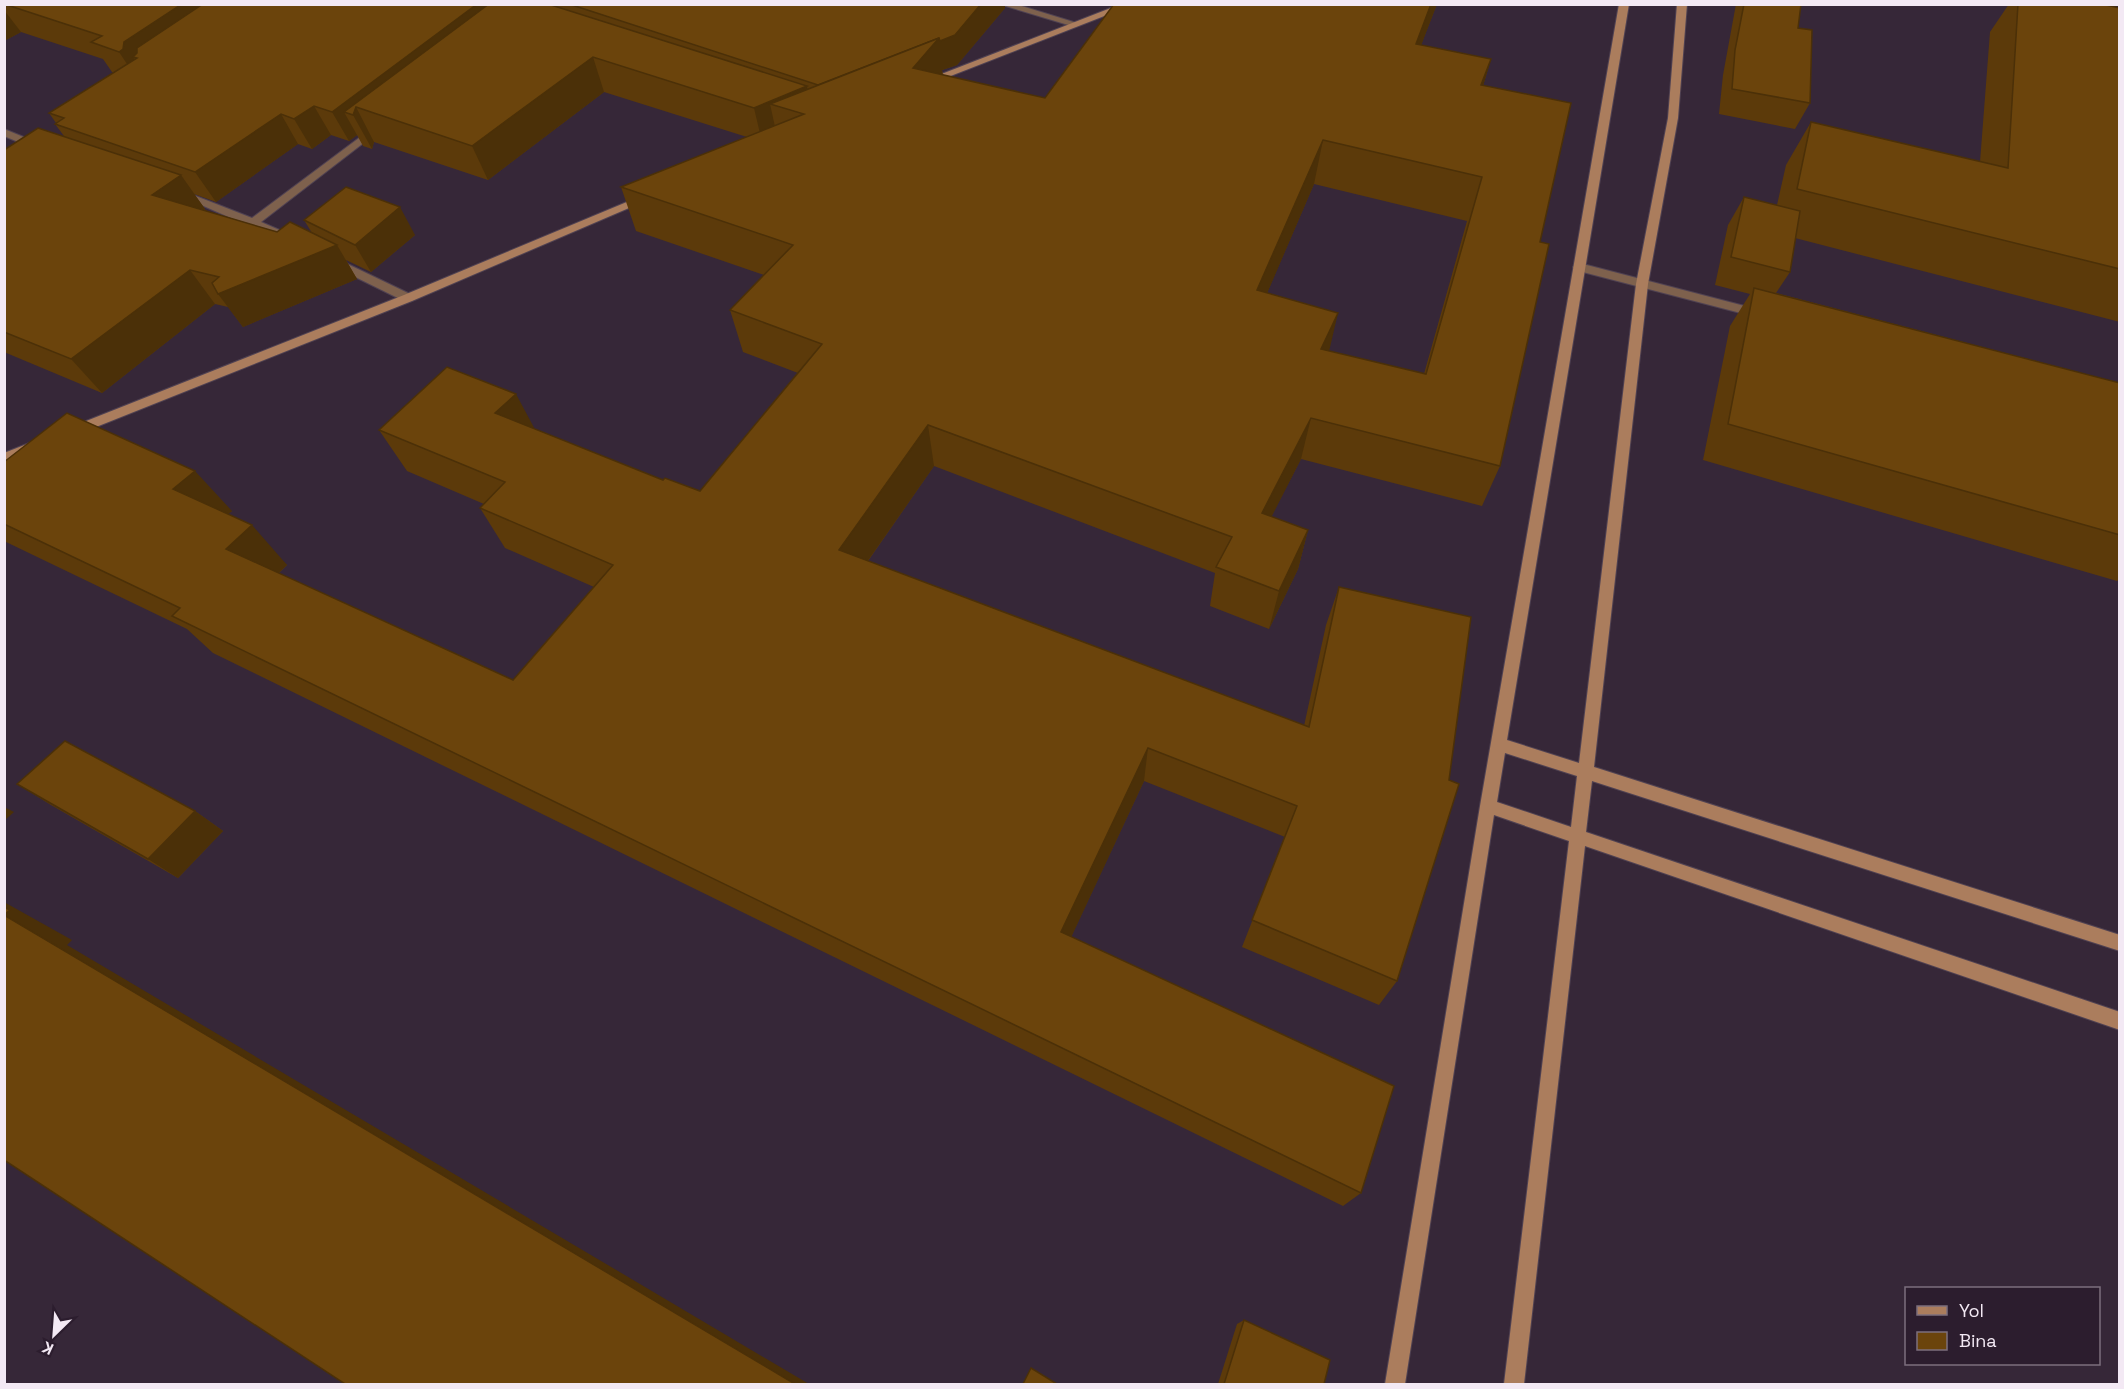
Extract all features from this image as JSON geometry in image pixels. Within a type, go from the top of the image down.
[{"type":"main road","points":[[918,85],[1131,4]]},
{"type":"main road","points":[[1395,1384],[1488,806],[1624,4]]},
{"type":"main road","points":[[1514,1384],[1642,284],[1673,118],[1682,4]]},
{"type":"main road","points":[[4,459],[408,298],[656,193]]},
{"type":"main road","points":[[1499,744],[2120,942]]},
{"type":"main road","points":[[1488,806],[2120,1021]]},
{"type":"street","points":[[1003,4],[1075,24]]},
{"type":"street","points":[[254,222],[386,120]]},
{"type":"street","points":[[4,132],[49,147]]},
{"type":"street","points":[[165,189],[254,222],[295,242]]},
{"type":"street","points":[[326,258],[408,298]]},
{"type":"street","points":[[1579,267],[1767,316]]},
{"type":"building","points":[[4,4],[182,4],[124,42],[123,49],[119,52],[91,42],[102,36]]},
{"type":"building","points":[[203,4],[477,4],[332,112],[314,106],[294,119],[281,114],[195,172],[55,124],[64,118],[49,113],[137,58],[133,57],[137,53],[137,48]]},
{"type":"building","points":[[489,4],[548,4],[807,86],[754,108],[593,57],[472,146],[356,107],[353,115],[344,112]]},
{"type":"building","points":[[569,4],[981,4],[955,35],[940,41],[939,38],[818,85]]},
{"type":"building","points":[[1114,4],[1431,4],[1416,44],[1491,59],[1481,85],[1571,103],[1540,242],[1549,244],[1500,466],[1311,418],[1262,513],[1308,530],[1279,591],[1216,567],[1232,537],[928,425],[839,550],[1309,727],[1339,587],[1471,617],[1449,780],[1459,784],[1397,981],[1252,920],[1297,806],[1148,748],[1061,932],[1394,1086],[1361,1193],[172,616],[180,608],[4,524],[4,462],[67,413],[195,471],[173,489],[252,525],[226,549],[513,680],[613,565],[480,508],[505,482],[379,430],[447,367],[516,394],[495,413],[663,480],[665,478],[700,491],[822,344],[730,310],[793,245],[621,187],[804,114],[770,104],[939,38],[913,68],[1045,98]],"holes":[[[1323,140],[1482,177],[1426,374],[1321,349],[1338,313],[1257,290]]]},
{"type":"building","points":[[1744,4],[1801,4],[1798,28],[1812,30],[1810,103],[1732,89],[1735,50]]},
{"type":"building","points":[[2018,4],[2101,4],[2120,8],[2120,269],[1797,189],[1811,122],[2008,168]]},
{"type":"building","points":[[38,128],[181,175],[152,195],[277,232],[290,222],[337,245],[218,294],[212,283],[219,277],[190,270],[71,359],[4,332],[4,150]]},
{"type":"building","points":[[346,187],[400,207],[355,245],[304,220]]},
{"type":"building","points":[[1744,197],[1800,211],[1790,272],[1731,257]]},
{"type":"building","points":[[1754,288],[2120,383],[2120,535],[1728,424]]},
{"type":"building","points":[[65,741],[195,811],[148,859],[17,784]]},
{"type":"building","points":[[4,907],[10,910],[4,915]]},
{"type":"building","points":[[4,915],[795,1384],[345,1384],[4,1160]]},
{"type":"building","points":[[1244,1320],[1330,1360],[1324,1384],[1224,1384]]},
{"type":"building","points":[[1031,1368],[1057,1384],[1023,1384]]}]
